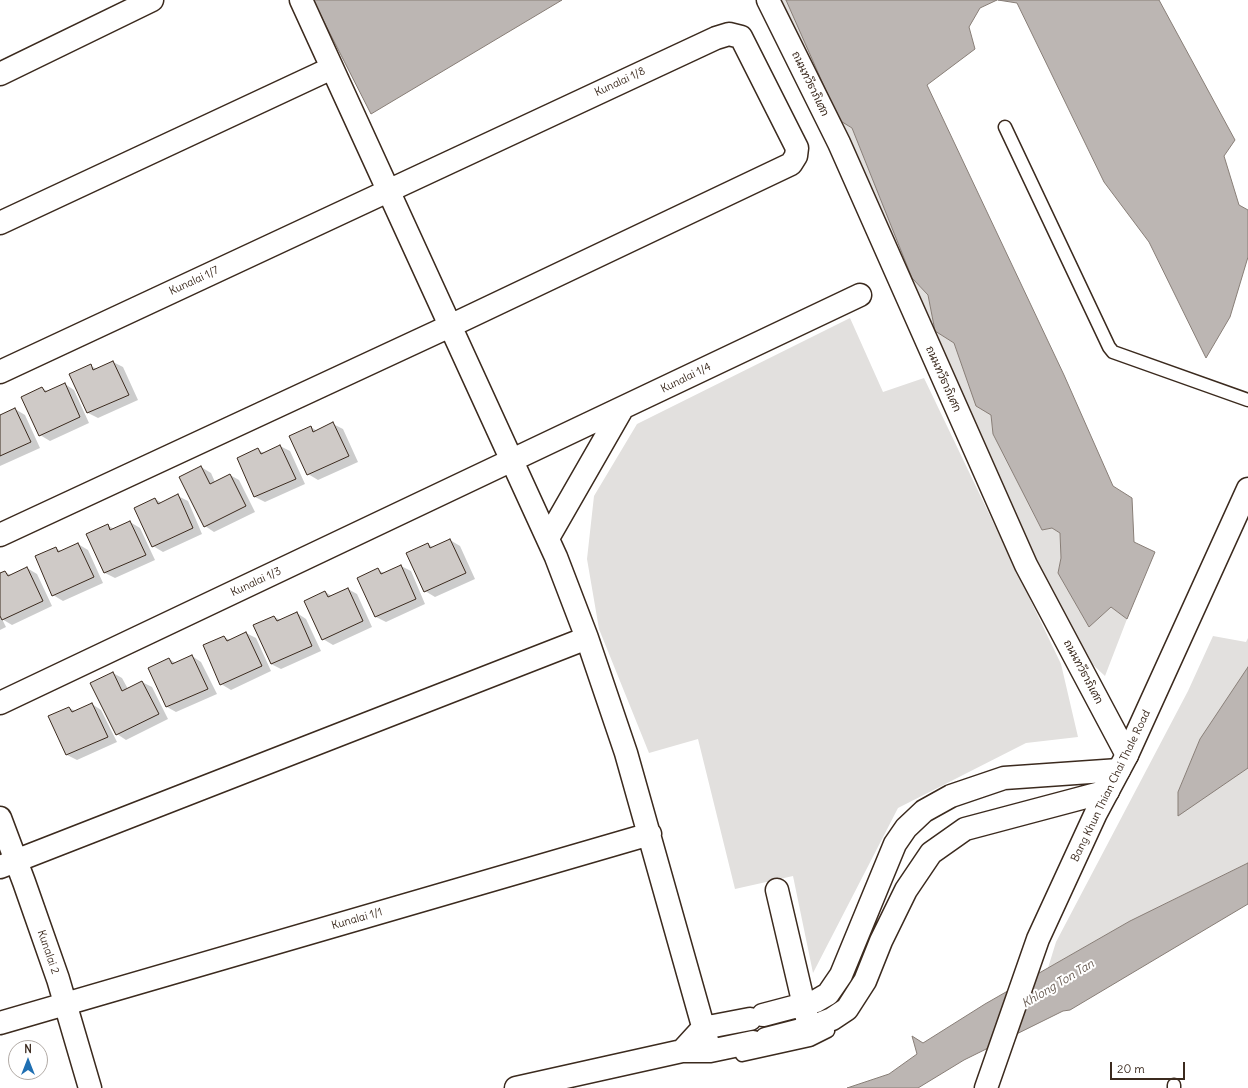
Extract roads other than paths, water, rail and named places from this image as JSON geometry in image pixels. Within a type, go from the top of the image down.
[{"type":"street","points":[[0,74],[152,0]]},
{"type":"street","points":[[301,0],[548,538],[587,638],[626,753],[710,1051]]},
{"type":"street","name":"ถนนทวีธาภิเศก","points":[[768,0],[838,143],[1026,565],[1123,762]]},
{"type":"street","name":"Kunalai 1/8","points":[[388,190],[716,38],[729,34],[741,37],[797,148],[796,156],[791,164],[450,326]]},
{"type":"street","points":[[0,223],[332,68]]},
{"type":"street","name":"Kunalai 1/7","points":[[0,372],[388,190]]},
{"type":"street","name":"Kunalai 1/4","points":[[512,460],[860,295]]},
{"type":"street","points":[[0,535],[450,326]]},
{"type":"street","points":[[548,538],[622,409]]},
{"type":"street","name":"Kunalai 1/3","points":[[0,703],[512,460]]},
{"type":"street","name":"Bang Khun Thian Chai Thale Road","points":[[986,1088],[1038,939],[1123,762],[1248,489]]},
{"type":"street","points":[[8,864],[587,638]]},
{"type":"street","points":[[682,1050],[703,1028],[757,1017],[816,1001],[828,994],[841,975],[895,844],[906,828],[924,811],[951,796],[1004,778],[1123,762]]},
{"type":"street","points":[[516,1088],[682,1050],[710,1051],[809,1028],[832,1020],[847,1009],[865,981],[881,941],[906,890],[931,853],[965,829],[1108,792]]},
{"type":"street","name":"Kunalai 2","points":[[0,818],[8,864],[58,978],[90,1088]]},
{"type":"street","name":"Kunalai 1/1","points":[[0,1023],[650,834]]},
{"type":"street","points":[[777,890],[809,1028]]},
{"type":"lane","points":[[1005,127],[1109,347],[1113,352],[1248,400]]},
{"type":"lane","points":[[651,1058],[702,1061],[739,1056],[810,1040],[841,1025],[847,1009]]},
{"type":"water","points":[[313,0],[562,0],[371,114]]},
{"type":"water","points":[[786,0],[997,0],[980,8],[969,27],[975,49],[927,85],[1064,375],[1113,486],[1132,498],[1134,542],[1155,552],[1127,619],[1111,607],[1089,627],[1058,573],[1061,558],[1060,533],[1052,528],[1042,530],[993,434],[991,415],[976,406],[954,343],[935,331],[928,295],[912,278],[852,128],[839,120]]},
{"type":"water","points":[[998,0],[1159,0],[1235,140],[1224,156],[1239,205],[1248,210],[1248,257],[1230,317],[1206,358],[1149,242],[1104,182],[1017,3]]},
{"type":"water","points":[[1248,667],[1248,768],[1178,816],[1178,792],[1200,739]]},
{"type":"water","name":"Khlong Ton Tan","points":[[1248,863],[1248,904],[1070,1010],[1063,1011],[964,1060],[918,1088],[847,1088],[889,1074],[917,1054],[912,1036],[923,1043],[985,1004],[1130,921]]}]
